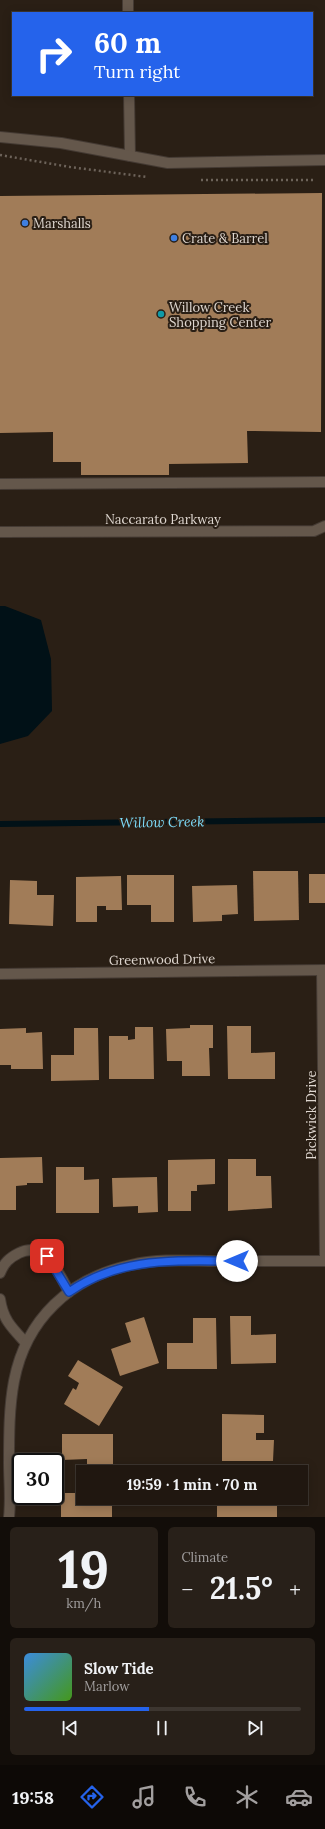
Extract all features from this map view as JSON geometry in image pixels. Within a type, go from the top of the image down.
[{"type":"street","points":[[128,0],[128,12]]},
{"type":"street","points":[[129,96],[130,156]]},
{"type":"street","points":[[0,137],[61,143],[168,163],[325,160]]},
{"type":"street","points":[[0,484],[325,482]]},
{"type":"street","name":"Naccarato Parkway","points":[[0,532],[314,531],[325,526]]},
{"type":"street","name":"Greenwood Drive","points":[[0,974],[324,970]]},
{"type":"street","name":"Pickwick Drive","points":[[324,970],[325,1260]]},
{"type":"street","points":[[0,1273],[3,1265],[12,1257],[22,1252],[40,1252],[51,1260],[69,1292]]},
{"type":"street","points":[[9,1517],[11,1502],[9,1462],[11,1404],[14,1380],[26,1343],[36,1324],[54,1303],[69,1292],[105,1272],[132,1265],[155,1262],[325,1260]]},
{"type":"street","points":[[0,1299],[2,1311],[6,1321],[26,1343]]},
{"type":"shaded area","points":[[0,606],[5,606],[41,620],[51,659],[52,711],[28,736],[0,744]]},
{"type":"building","name":"Willow Creek Shopping Center","points":[[322,193],[321,432],[247,431],[248,463],[169,464],[169,475],[81,475],[81,462],[53,462],[53,432],[0,433],[0,196]]},
{"type":"building","points":[[253,871],[298,871],[299,920],[254,921]]},
{"type":"building","points":[[309,874],[325,874],[325,903],[309,903]]},
{"type":"building","points":[[127,875],[174,875],[174,922],[151,922],[151,905],[127,905]]},
{"type":"building","points":[[121,876],[122,910],[106,910],[106,906],[97,906],[97,922],[76,922],[76,877]]},
{"type":"building","points":[[10,880],[37,881],[37,895],[54,895],[53,926],[9,924]]},
{"type":"building","points":[[237,885],[238,914],[222,915],[222,921],[193,922],[192,886]]},
{"type":"building","points":[[190,1025],[213,1025],[213,1048],[209,1048],[210,1076],[182,1076],[182,1061],[167,1061],[166,1029],[190,1028]]},
{"type":"building","points":[[227,1026],[251,1026],[251,1053],[275,1052],[275,1079],[228,1079]]},
{"type":"building","points":[[135,1027],[153,1027],[154,1079],[109,1079],[109,1036],[128,1036],[128,1040],[135,1039]]},
{"type":"building","points":[[26,1028],[26,1033],[42,1032],[43,1069],[11,1069],[11,1065],[0,1065],[0,1029]]},
{"type":"building","points":[[74,1028],[98,1028],[99,1080],[51,1081],[51,1055],[74,1055]]},
{"type":"building","points":[[42,1157],[43,1183],[27,1183],[27,1185],[16,1186],[16,1210],[0,1210],[0,1158]]},
{"type":"building","points":[[215,1159],[215,1184],[197,1185],[197,1191],[191,1191],[191,1211],[168,1211],[168,1160]]},
{"type":"building","points":[[228,1159],[256,1159],[256,1176],[271,1176],[272,1208],[228,1211]]},
{"type":"building","points":[[56,1167],[84,1167],[84,1180],[99,1179],[99,1213],[56,1213]]},
{"type":"building","points":[[157,1177],[158,1212],[138,1213],[138,1206],[113,1207],[112,1178]]},
{"type":"building","points":[[230,1316],[251,1316],[251,1335],[276,1334],[276,1363],[231,1364]]},
{"type":"building","points":[[144,1317],[159,1363],[120,1376],[111,1349],[131,1342],[125,1323]]},
{"type":"building","points":[[193,1318],[216,1318],[217,1369],[167,1369],[167,1343],[193,1343]]},
{"type":"building","points":[[78,1360],[123,1387],[99,1426],[64,1404],[73,1388],[76,1390],[79,1383],[68,1376]]},
{"type":"building","points":[[222,1414],[264,1415],[264,1433],[256,1433],[256,1440],[274,1440],[273,1461],[222,1461]]},
{"type":"building","points":[[62,1434],[113,1434],[113,1465],[87,1465],[87,1459],[64,1460],[64,1453],[62,1453]]},
{"type":"building","points":[[64,1493],[76,1493],[76,1505],[112,1505],[112,1517],[61,1517],[61,1505],[64,1505]]},
{"type":"building","points":[[217,1505],[277,1505],[277,1517],[217,1517]]},
{"type":"waterway","name":"Willow Creek","points":[[0,824],[325,820]]},
{"type":"place","name":"Marshalls","points":[[25,223]]},
{"type":"place","name":"Crate & Barrel","points":[[174,238]]},
{"type":"place","name":"Willow Creek Shopping Center","points":[[161,314]]},
{"type":"route","points":[[47,1256],[51,1260],[69,1292],[105,1272],[132,1265],[163,1261],[237,1261]]}]
